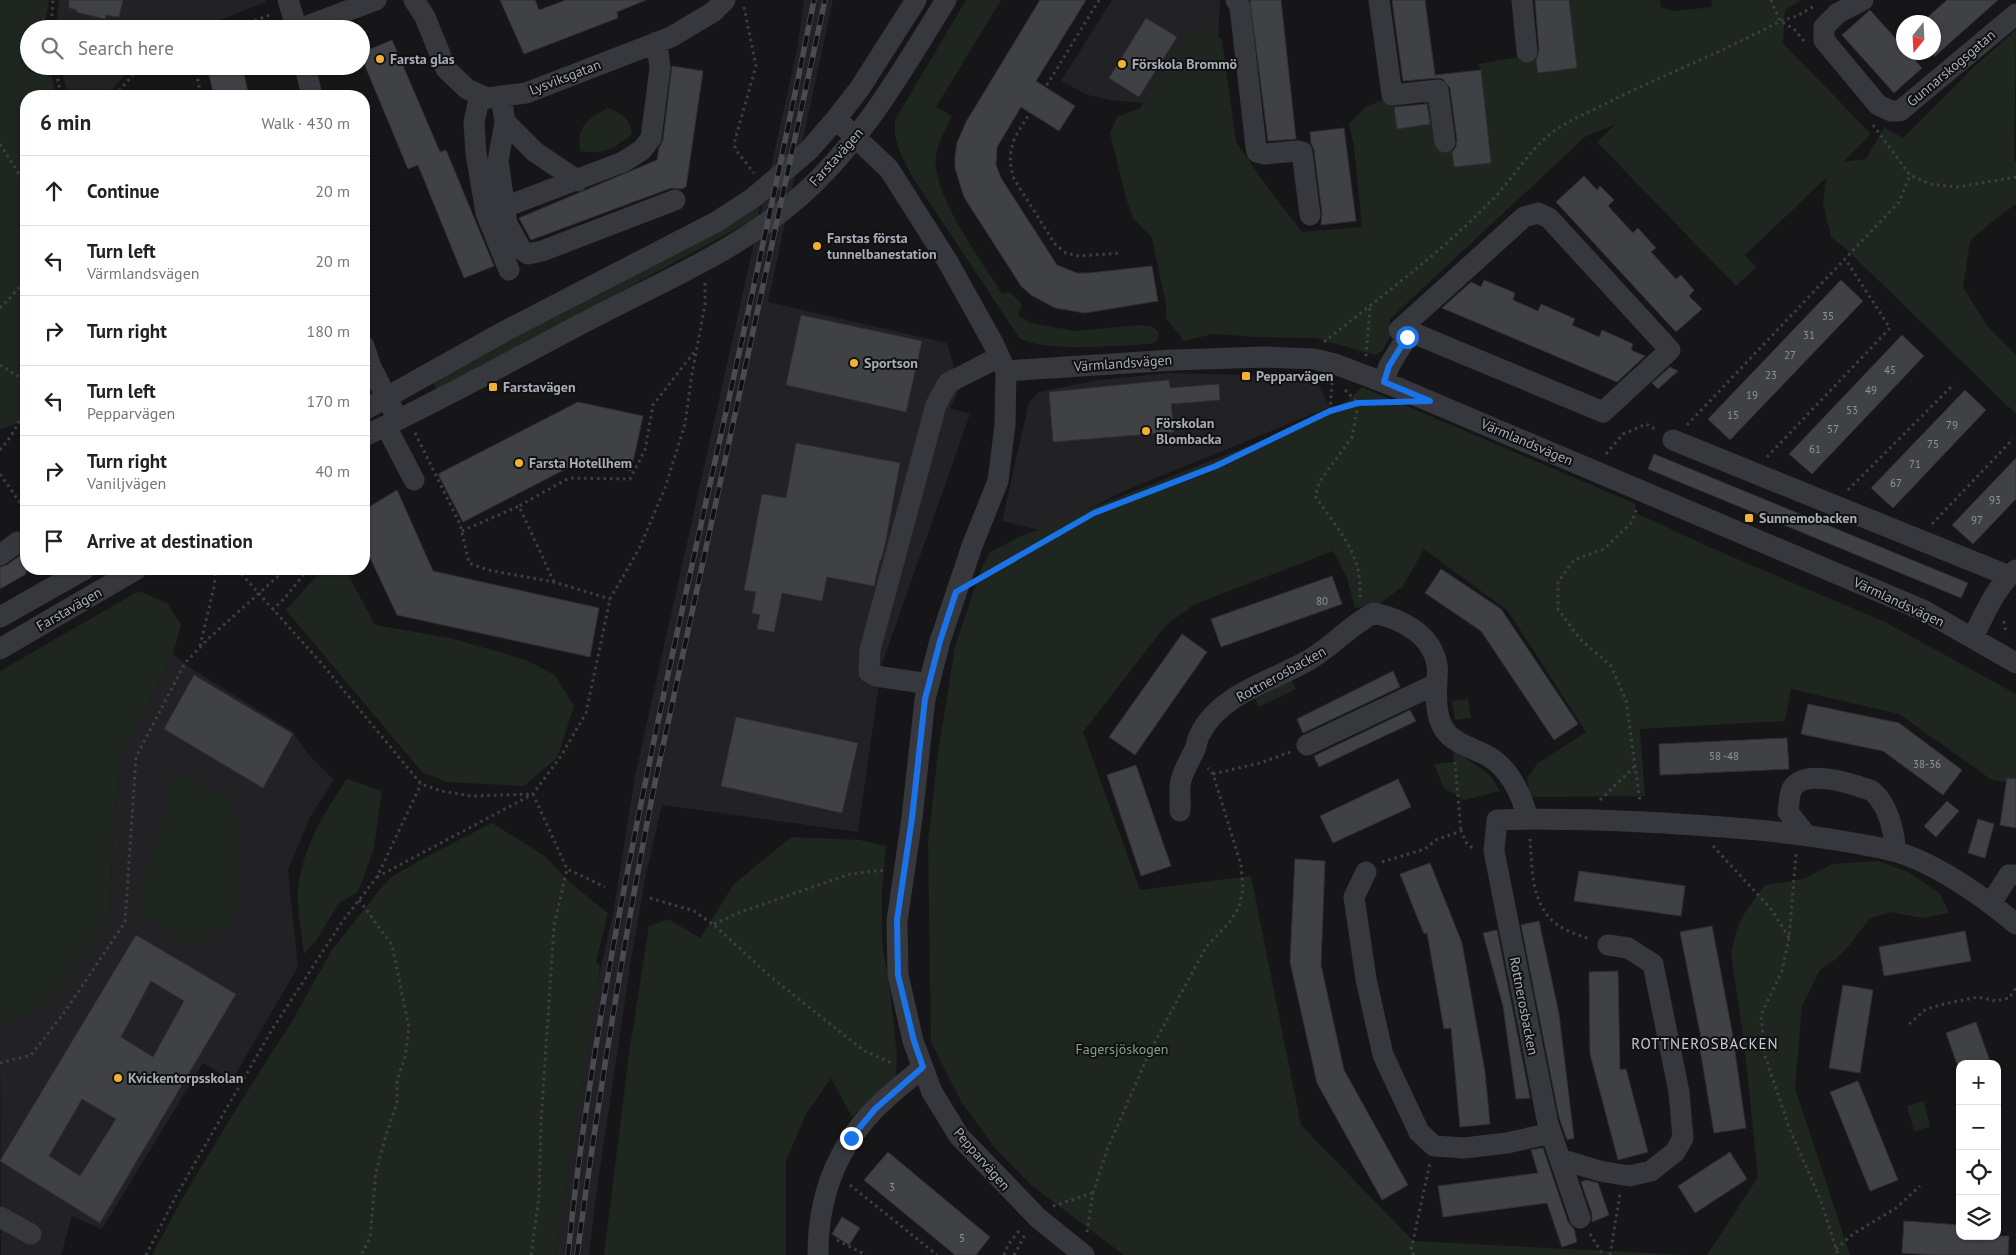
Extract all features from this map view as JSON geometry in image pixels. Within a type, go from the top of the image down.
[{"type":"street","points":[[322,20],[376,0]]},
{"type":"street","points":[[414,0],[425,17],[446,69],[468,89],[490,95],[505,122],[535,152],[578,181]]},
{"type":"street","name":"Lysviksgatan","points":[[490,95],[526,93],[671,37],[713,12],[725,0]]},
{"type":"street","name":"Farstavägen","points":[[370,407],[505,331],[716,222],[753,198],[809,150],[836,119],[865,80],[916,0]]},
{"type":"street","name":"Farstavägen","points":[[370,434],[399,424],[440,400],[746,237],[798,198],[856,138],[884,100],[946,0]]},
{"type":"street","points":[[1236,0],[1240,7],[1256,147],[1258,152],[1265,154],[1302,152],[1310,215]]},
{"type":"street","points":[[1379,0],[1392,95],[1438,90],[1445,142]]},
{"type":"street","points":[[1522,0],[1527,52]]},
{"type":"street","name":"Gunnarskogsgatan","points":[[1863,0],[1838,13],[1824,27],[1824,40],[1878,105],[1891,111],[1900,111],[2016,14]]},
{"type":"street","points":[[289,4],[295,20]]},
{"type":"street","points":[[505,207],[578,181],[629,158],[642,150],[651,138],[660,68],[657,42]]},
{"type":"street","points":[[307,75],[311,90]]},
{"type":"street","points":[[490,95],[474,122],[476,153],[486,213],[509,270]]},
{"type":"street","name":"Pepparvägen","points":[[836,119],[889,170],[948,262],[1003,364],[1005,425],[998,481],[956,592],[940,641],[925,699],[912,818],[897,920],[898,975],[914,1041],[932,1092],[959,1136],[1038,1218],[1086,1245]]},
{"type":"street","points":[[505,122],[498,161],[507,224],[521,249],[528,254],[542,251],[675,200]]},
{"type":"street","points":[[1383,392],[1389,366],[1407,337],[1418,335],[1604,412],[1670,350],[1549,218],[1538,213],[1524,217],[1399,330],[1407,337]]},
{"type":"street","name":"Värmlandsvägen","points":[[1003,364],[1265,356],[1314,359],[1335,364],[1383,392],[1592,469],[1925,611],[2016,663]]},
{"type":"street","points":[[370,364],[399,424],[414,480]]},
{"type":"street","points":[[928,684],[876,676],[868,672],[870,650],[936,405],[948,383],[1003,364]]},
{"type":"street","points":[[1673,440],[1918,539],[2012,573],[1993,598],[1973,637]]},
{"type":"street","points":[[0,555],[18,542]]},
{"type":"street","name":"Farstavägen","points":[[0,617],[74,575]]},
{"type":"street","name":"Farstavägen","points":[[0,649],[127,575]]},
{"type":"street","points":[[1362,619],[1374,613],[1394,618],[1419,633],[1430,648],[1437,665],[1436,699],[1444,730],[1467,747],[1489,757],[1502,768],[1522,797],[1528,819]]},
{"type":"street","name":"Rottnerosbacken","points":[[1180,811],[1181,778],[1195,749],[1199,735],[1212,716],[1256,685],[1292,670],[1328,649],[1362,619]]},
{"type":"street","points":[[1307,745],[1436,684]]},
{"type":"street","points":[[1802,834],[1788,812],[1792,788],[1801,781],[1822,778],[1844,782],[1872,791],[1886,810],[1894,829],[1896,852]]},
{"type":"street","name":"Rottnerosbacken","points":[[1580,1218],[1551,1133],[1494,851],[1497,820],[1643,821],[1694,825],[1802,834],[1896,852],[1928,865],[1991,903],[2016,924]]},
{"type":"street","points":[[1366,872],[1354,897],[1366,979],[1383,1055],[1419,1132],[1434,1146],[1464,1148],[1507,1143],[1551,1133]]},
{"type":"street","points":[[1991,903],[2009,875],[2016,875]]},
{"type":"street","points":[[1560,1159],[1600,1171],[1629,1176],[1651,1170],[1675,1152],[1682,1138],[1679,1092],[1653,964],[1628,948],[1608,945]]},
{"type":"street","points":[[818,1255],[823,1196],[832,1171],[851,1138],[875,1109],[923,1067]]},
{"type":"street","points":[[0,1217],[31,1234]]},
{"type":"path","points":[[52,20],[53,0]]},
{"type":"path","points":[[740,0],[746,11],[756,66],[735,140],[735,149],[757,178]]},
{"type":"path","points":[[1099,0],[1015,137],[1009,153],[1010,168],[1014,180],[1055,244],[1066,253],[1079,256],[1121,253]]},
{"type":"path","points":[[251,20],[289,4]]},
{"type":"path","points":[[1314,359],[1321,345],[1448,242],[1493,199],[1519,165],[1550,134],[1635,88],[1780,21],[1796,16],[1818,4]]},
{"type":"path","points":[[57,75],[60,90]]},
{"type":"path","points":[[120,90],[132,75]]},
{"type":"path","points":[[197,75],[200,90]]},
{"type":"path","points":[[0,144],[20,176]]},
{"type":"path","points":[[1890,149],[1910,175],[1930,184],[1958,188],[2016,178]]},
{"type":"path","points":[[1592,469],[1623,434],[1646,424],[1673,440],[1846,260],[1899,202],[1910,175]]},
{"type":"path","points":[[1752,472],[1890,328],[1846,260]]},
{"type":"path","points":[[377,878],[533,794],[561,756],[586,713],[610,599],[639,548],[665,488],[685,424],[705,305],[706,280]]},
{"type":"path","points":[[0,308],[20,287]]},
{"type":"path","points":[[1366,358],[1370,307]]},
{"type":"path","points":[[462,531],[519,506],[569,478],[630,479],[645,450],[653,405],[697,349]]},
{"type":"path","points":[[0,365],[20,377]]},
{"type":"path","points":[[1330,411],[1332,377],[1358,403]]},
{"type":"path","points":[[1833,505],[1954,384]]},
{"type":"path","points":[[956,592],[1094,513],[1216,466],[1330,411],[1358,403],[1383,392]]},
{"type":"path","points":[[1358,403],[1352,437],[1320,481],[1315,496],[1355,558],[1359,575],[1362,619]]},
{"type":"path","points":[[0,450],[9,440],[20,420]]},
{"type":"path","points":[[399,424],[460,524],[470,563],[488,570],[554,582],[610,599]]},
{"type":"path","points":[[1918,539],[2013,439]]},
{"type":"path","points":[[0,474],[20,502]]},
{"type":"path","points":[[1643,491],[1632,522],[1604,549],[1574,560],[1558,582],[1558,609],[1580,639],[1611,666],[1626,700],[1643,821]]},
{"type":"path","points":[[519,506],[554,582]]},
{"type":"path","points":[[199,648],[214,588],[215,575]]},
{"type":"path","points":[[241,575],[322,664],[420,784],[441,791],[471,796],[533,794]]},
{"type":"path","points":[[0,1063],[31,1055],[64,1013],[125,922],[136,757],[185,664],[199,648],[280,575]]},
{"type":"path","points":[[272,610],[284,599],[303,575]]},
{"type":"path","points":[[2006,614],[2004,632],[2009,639]]},
{"type":"path","points":[[1455,738],[1456,780],[1461,831],[1467,844],[1480,852],[1494,851]]},
{"type":"path","points":[[1213,774],[1260,763],[1307,745]]},
{"type":"path","points":[[1086,1245],[1093,1193],[1107,1150],[1150,1051],[1206,947],[1229,924],[1239,907],[1243,889],[1241,865],[1213,774],[1195,749]]},
{"type":"path","points":[[1598,820],[1598,802],[1635,765]]},
{"type":"path","points":[[146,1255],[177,1194],[273,1028],[342,922],[377,878],[420,784]]},
{"type":"path","points":[[531,1255],[539,1196],[541,1122],[554,926],[567,869],[533,794]]},
{"type":"path","points":[[1528,819],[1534,888],[1544,908],[1554,922],[1567,931],[1608,945]]},
{"type":"path","points":[[1694,825],[1772,910],[1789,938]]},
{"type":"path","points":[[1366,872],[1383,861],[1425,849],[1436,840],[1461,831]]},
{"type":"path","points":[[1802,834],[1789,938],[1782,971],[1761,1015],[1765,1056],[1790,1130],[1821,1202],[1838,1255]]},
{"type":"path","points":[[567,869],[605,888]]},
{"type":"path","points":[[714,925],[738,913],[850,874],[876,870],[905,871]]},
{"type":"path","points":[[650,898],[694,911],[714,925],[771,976],[863,1050],[890,1063],[909,1068],[923,1067]]},
{"type":"path","points":[[359,900],[392,945],[408,1028],[405,1057],[397,1081],[397,1103],[376,1172],[370,1238],[361,1255]]},
{"type":"path","points":[[1909,1024],[1926,1009],[1978,997],[1996,1001],[2009,998],[2016,988]]},
{"type":"path","points":[[1414,1255],[1411,1250],[1434,1146]]},
{"type":"path","points":[[832,1171],[937,1255]]},
{"type":"path","points":[[1610,1255],[1622,1175]]},
{"type":"path","points":[[1836,1249],[1854,1234],[1896,1208],[1920,1186]]},
{"type":"path","points":[[1049,1207],[1093,1193]]},
{"type":"path","points":[[1004,1255],[1008,1245],[1023,1225],[1028,1230],[1014,1255]]},
{"type":"path","points":[[819,1230],[866,1255]]},
{"type":"shaded area","points":[[59,0],[266,0],[266,2],[220,20],[57,20]]},
{"type":"shaded area","points":[[804,0],[833,0],[768,302],[947,343],[960,388],[950,408],[970,414],[882,664],[858,832],[662,805],[645,879],[631,960],[589,1255],[555,1255],[594,997],[614,909],[635,776],[797,50]]},
{"type":"shaded area","name":"Förskola Brommö","points":[[1112,0],[1220,0],[1218,45],[1149,104],[1110,100],[1088,95],[1061,81]]},
{"type":"shaded area","points":[[64,75],[125,75],[111,90],[66,90]]},
{"type":"shaded area","name":"Förskolan Blombacka","points":[[1169,373],[1314,377],[1330,407],[1122,492],[1044,531],[1002,521],[1029,402],[1039,392],[1098,380]]},
{"type":"shaded area","points":[[173,654],[189,667],[292,731],[308,754],[334,780],[310,817],[288,870],[298,967],[232,1080],[203,1063],[102,1229],[72,1216],[61,1255],[1,1255],[0,1025],[17,1019],[110,912],[113,828],[122,753]]},
{"type":"green space","points":[[0,0],[49,0],[46,20],[20,20],[20,75],[51,75],[55,90],[20,90],[20,422],[0,430]]},
{"type":"green space","points":[[966,0],[1001,0],[936,107],[952,116],[942,135],[936,156],[941,189],[949,208],[1002,294],[1010,292],[1022,304],[1018,315],[1030,323],[1075,331],[1139,325],[1153,327],[1159,332],[1158,340],[1152,344],[1067,347],[1050,346],[1020,339],[913,178],[897,143],[895,120]]},
{"type":"green space","points":[[1569,0],[1660,0],[1661,7],[1674,11],[1712,7],[1711,0],[1802,0],[1785,10],[1783,43],[1871,134],[1843,162],[1866,159],[1884,127],[1903,138],[1977,64],[2016,30],[2014,160],[2016,162],[2016,204],[1970,241],[1963,287],[1988,327],[2016,355],[2016,414],[1844,247],[1831,237],[1823,203],[1826,178],[1745,255],[1756,267],[1736,286],[1597,142],[1615,125],[1586,136],[1389,320],[1392,334],[1382,351],[1375,355],[1315,338],[1213,334],[1184,341],[1166,318],[1166,305],[1152,238],[1133,218],[1126,198],[1110,133],[1117,117],[1140,108],[1180,42],[1209,26],[1222,40],[1236,142],[1302,232],[1362,227],[1354,146],[1349,124],[1365,107],[1391,97],[1398,129],[1427,124],[1423,100],[1446,94],[1454,167],[1491,163],[1481,70],[1478,64],[1536,54],[1538,73],[1577,68]]},
{"type":"green space","points":[[608,108],[627,120],[632,134],[620,144],[608,150],[595,152],[580,151],[580,135],[585,124]]},
{"type":"green space","points":[[759,207],[758,217],[438,391],[432,381]]},
{"type":"green space","name":"Fagersjöskogen","points":[[1362,387],[1636,504],[1634,512],[1709,547],[1885,622],[2016,694],[2016,784],[1992,780],[1899,714],[1791,689],[1785,721],[1640,729],[1645,796],[1530,797],[1527,778],[1538,763],[1586,732],[1508,611],[1424,549],[1403,586],[1380,604],[1355,608],[1347,578],[1333,551],[1195,604],[1166,625],[1083,732],[1140,890],[1251,876],[1301,1125],[1413,1241],[1687,1255],[1124,1255],[1031,1185],[995,1148],[962,1103],[931,1042],[928,842],[938,753],[955,646],[982,567],[990,552],[1019,537],[1290,429],[1349,400]]},
{"type":"green space","points":[[318,575],[348,575],[375,625],[450,638],[526,660],[555,675],[574,706],[557,758],[524,786],[447,782],[422,772],[286,610]]},
{"type":"green space","points":[[139,591],[167,603],[181,625],[173,654],[122,753],[113,828],[110,912],[93,941],[54,996],[17,1019],[0,1025],[0,671]]},
{"type":"green space","points":[[1288,674],[1296,689],[1259,707],[1252,693]]},
{"type":"green space","points":[[1468,699],[1471,718],[1455,720],[1452,701]]},
{"type":"green space","points":[[1453,750],[1488,774],[1500,791],[1464,800],[1444,788],[1434,764],[1454,762]]},
{"type":"green space","points":[[183,772],[222,795],[235,816],[236,908],[231,924],[195,943],[183,941],[141,914],[140,893],[166,809],[170,778]]},
{"type":"green space","points":[[347,779],[382,791],[374,848],[358,892],[338,904],[317,940],[304,954],[298,903],[301,873],[316,830],[330,804]]},
{"type":"green space","points":[[492,823],[546,857],[568,881],[608,913],[596,962],[600,966],[555,1255],[152,1255],[182,1199],[292,1021],[332,950],[391,877]]},
{"type":"green space","points":[[791,837],[860,840],[886,846],[882,891],[882,942],[897,1055],[896,1079],[852,1117],[831,1078],[806,1114],[786,1161],[786,1255],[604,1255],[629,1053],[649,926],[668,919],[700,938],[734,884]]},
{"type":"green space","points":[[1878,861],[1908,872],[1940,894],[1949,913],[1922,918],[1891,912],[1869,919],[1848,947],[1836,959],[1820,970],[1802,1006],[1795,1088],[1850,1255],[1707,1255],[1758,1177],[1744,1042],[1731,954],[1737,929],[1744,914],[1765,885],[1804,879],[1832,864]]},
{"type":"green space","points":[[1924,1101],[1930,1127],[1914,1131],[1907,1106]]},
{"type":"building","points":[[69,0],[123,0],[119,17],[106,15],[105,19],[76,12],[77,10],[69,8]]},
{"type":"building","points":[[500,0],[535,0],[539,10],[566,0],[646,0],[617,12],[618,18],[524,54]]},
{"type":"building","points":[[1040,0],[1086,0],[1036,81],[1075,106],[1059,131],[1021,107],[997,147],[996,165],[1001,178],[1057,265],[1077,273],[1152,266],[1158,301],[1085,313],[1055,308],[1031,295],[1021,286],[964,197],[955,168],[957,143],[966,122]]},
{"type":"building","points":[[1250,0],[1281,0],[1296,139],[1268,141]]},
{"type":"building","points":[[1392,0],[1425,0],[1435,75],[1481,70],[1491,163],[1454,167],[1452,152],[1456,147],[1457,140],[1450,88],[1443,79],[1437,78],[1403,81]]},
{"type":"building","points":[[1535,0],[1569,0],[1577,68],[1538,73],[1536,60],[1539,51]]},
{"type":"building","points":[[1947,0],[1998,0],[1941,51],[1941,15],[1930,15]]},
{"type":"building","points":[[1870,10],[1896,39],[1896,60],[1915,60],[1922,68],[1894,93],[1842,35]]},
{"type":"building","points":[[1146,18],[1177,37],[1139,97],[1109,78]]},
{"type":"building","points":[[392,40],[440,152],[446,150],[494,266],[464,278],[418,165],[408,169],[369,75],[370,49]]},
{"type":"building","points":[[672,66],[703,71],[686,187],[681,189],[671,188],[531,240],[519,218],[657,160],[659,148],[663,140]]},
{"type":"building","points":[[209,75],[244,75],[248,90],[213,90]]},
{"type":"building","points":[[1427,104],[1430,124],[1397,129],[1394,107]]},
{"type":"building","points":[[1344,128],[1356,221],[1321,225],[1322,213],[1310,132]]},
{"type":"building","points":[[1584,176],[1597,190],[1600,186],[1614,200],[1608,206],[1633,233],[1638,228],[1656,248],[1651,252],[1676,279],[1681,275],[1694,290],[1689,296],[1702,309],[1676,332],[1556,202]]},
{"type":"building","points":[[1484,280],[1515,293],[1513,300],[1538,311],[1541,304],[1575,319],[1572,325],[1599,337],[1602,330],[1633,344],[1631,350],[1645,356],[1617,382],[1442,308],[1471,282],[1481,287]]},
{"type":"building","points":[[1841,280],[1863,301],[1730,440],[1708,419]]},
{"type":"building","name":"Sportson","points":[[801,315],[922,341],[906,412],[786,385]]},
{"type":"building","points":[[1902,335],[1924,356],[1812,474],[1789,454]]},
{"type":"building","points":[[1670,367],[1678,371],[1658,389],[1652,383]]},
{"type":"building","points":[[1169,380],[1170,388],[1219,384],[1220,400],[1171,404],[1174,432],[1053,442],[1049,392]]},
{"type":"building","points":[[1965,390],[1986,410],[1893,508],[1871,488]]},
{"type":"building","name":"Farsta Hotellhem","points":[[578,402],[643,416],[631,471],[583,460],[463,522],[438,474]]},
{"type":"building","points":[[796,443],[900,463],[885,545],[874,586],[827,577],[822,601],[782,593],[774,632],[757,629],[760,615],[752,613],[756,592],[744,590],[762,494],[786,498]]},
{"type":"building","points":[[1654,454],[1968,583],[1961,598],[1648,469]]},
{"type":"building","points":[[2016,458],[2016,499],[1973,544],[1952,525]]},
{"type":"building","points":[[397,490],[433,571],[599,608],[590,657],[397,615],[370,558],[370,506]]},
{"type":"building","points":[[20,555],[20,575],[24,575],[0,589],[0,567],[7,565]]},
{"type":"building","points":[[1441,569],[1501,609],[1578,724],[1554,740],[1481,631],[1425,593]]},
{"type":"building","points":[[1332,576],[1342,604],[1221,647],[1211,619]]},
{"type":"building","points":[[1182,634],[1207,652],[1135,755],[1109,737]]},
{"type":"building","points":[[1393,671],[1400,687],[1303,733],[1297,719]]},
{"type":"building","points":[[194,675],[293,734],[263,788],[164,729]]},
{"type":"building","points":[[1808,704],[1899,723],[1962,770],[1943,795],[1883,751],[1801,734]]},
{"type":"building","points":[[1410,710],[1416,721],[1319,767],[1314,756]]},
{"type":"building","points":[[736,717],[858,743],[842,813],[721,786]]},
{"type":"building","points":[[1787,738],[1789,769],[1660,775],[1659,744]]},
{"type":"building","points":[[1136,765],[1171,866],[1141,876],[1107,775]]},
{"type":"building","points":[[2007,778],[2016,779],[2016,828],[2000,825]]},
{"type":"building","points":[[1398,779],[1411,807],[1333,843],[1320,816]]},
{"type":"building","points":[[1947,801],[1959,811],[1936,837],[1924,826]]},
{"type":"building","points":[[1978,819],[1994,824],[1985,858],[1968,853]]},
{"type":"building","points":[[1295,859],[1325,861],[1321,965],[1344,1070],[1408,1185],[1382,1200],[1317,1083],[1290,962]]},
{"type":"building","points":[[1430,863],[1462,943],[1485,1072],[1490,1124],[1460,1127],[1451,1028],[1444,1029],[1427,933],[1424,934],[1400,874]]},
{"type":"building","points":[[1579,871],[1685,886],[1681,916],[1574,901]]},
{"type":"building","points":[[1539,921],[1559,1014],[1574,1138],[1567,1140],[1559,1117],[1521,925]]},
{"type":"building","points":[[1712,926],[1732,1031],[1746,1128],[1714,1133],[1700,1049],[1703,1048],[1680,932]]},
{"type":"building","points":[[1497,930],[1530,1098],[1516,1099],[1503,1006],[1483,933]]},
{"type":"building","points":[[1965,931],[1971,961],[1884,976],[1879,947]]},
{"type":"building","name":"Kvickentorpsskolan","points":[[136,935],[236,994],[100,1223],[0,1161]],"holes":[[[151,981],[184,1001],[153,1057],[121,1037]],[[82,1099],[116,1119],[80,1176],[49,1156]]]},
{"type":"building","points":[[1618,971],[1620,1070],[1626,1069],[1648,1152],[1618,1160],[1590,1054],[1589,972]]},
{"type":"building","points":[[1843,985],[1873,990],[1860,1073],[1829,1068]]},
{"type":"building","points":[[1976,1022],[1990,1060],[1956,1061],[1946,1033]]},
{"type":"building","points":[[1858,1081],[1898,1180],[1870,1191],[1830,1092]]},
{"type":"building","points":[[1543,1148],[1568,1222],[1574,1229],[1577,1242],[1562,1247],[1547,1203],[1443,1217],[1438,1186],[1538,1173],[1531,1150]]},
{"type":"building","points":[[888,1152],[990,1237],[976,1255],[955,1255],[864,1180]]},
{"type":"building","points":[[1730,1152],[1747,1179],[1695,1213],[1678,1186]]},
{"type":"building","points":[[1586,1180],[1598,1183],[1609,1215],[1592,1222],[1592,1214],[1581,1182]]},
{"type":"building","points":[[842,1217],[860,1228],[849,1245],[832,1234]]},
{"type":"building","points":[[1904,1221],[1956,1225],[1956,1240],[2001,1240],[2001,1236],[2009,1236],[2008,1255],[1902,1253]]},
{"type":"railway","points":[[568,1255],[585,1115],[596,1045],[634,836],[778,175],[814,0]]},
{"type":"railway","points":[[577,1255],[612,1023],[653,792],[825,0]]},
{"type":"place","name":"Farsta glas","points":[[380,59]]},
{"type":"place","name":"Förskola Brommö","points":[[1122,64]]},
{"type":"place","name":"Farstas första tunnelbanestation","points":[[817,246]]},
{"type":"place","name":"Sportson","points":[[854,363]]},
{"type":"place","name":"Pepparvägen","points":[[1246,376]]},
{"type":"place","name":"Farstavägen","points":[[493,387]]},
{"type":"place","name":"Förskolan Blombacka","points":[[1146,431]]},
{"type":"place","name":"Farsta Hotellhem","points":[[519,463]]},
{"type":"place","name":"Sunnemobacken","points":[[1749,518]]},
{"type":"place","name":"Kvickentorpsskolan","points":[[118,1078]]},
{"type":"district","name":"ROTTNEROSBACKEN","points":[[1705,1043]]},
{"type":"route","points":[[851,1138],[875,1109],[923,1067],[914,1041],[898,975],[897,920],[912,818],[925,699],[940,641],[956,592],[996,571],[1094,513],[1216,466],[1330,411],[1358,403],[1430,401],[1384,382],[1389,366],[1407,337]]}]
